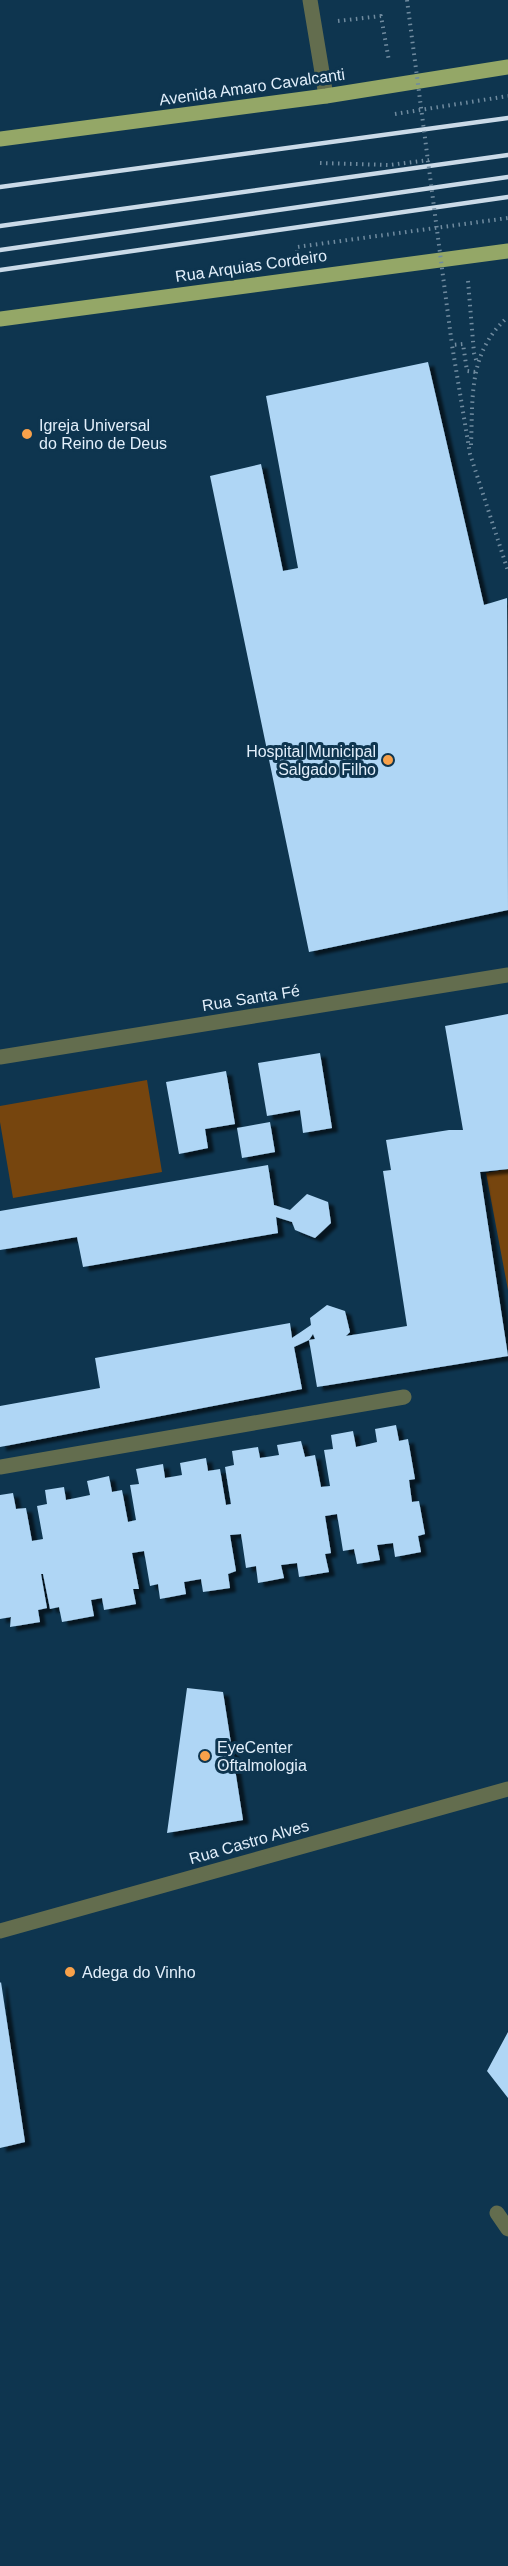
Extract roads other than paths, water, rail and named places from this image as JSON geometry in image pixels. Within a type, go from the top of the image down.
[{"type":"main road","name":"Avenida Amaro Cavalcanti","points":[[0,139],[326,96],[508,67]]},
{"type":"main road","name":"Rua Arquias Cordeiro","points":[[0,319],[508,250]]},
{"type":"street","points":[[310,0],[326,96]]},
{"type":"street","name":"Rua Santa Fé","points":[[0,1057],[508,975]]},
{"type":"street","points":[[0,1467],[404,1396]]},
{"type":"street","name":"Rua Castro Alves","points":[[0,1931],[508,1789]]},
{"type":"street","points":[[497,2213],[508,2229]]},
{"type":"railway","points":[[0,187],[508,118]]},
{"type":"railway","points":[[0,226],[508,155]]},
{"type":"railway","points":[[0,250],[508,177]]},
{"type":"railway","points":[[0,270],[508,197]]},
{"type":"place","name":"Igreja Universal do Reino de Deus","points":[[27,434]]},
{"type":"place","name":"Hospital Municipal Salgado Filho","points":[[388,760]]},
{"type":"place","name":"EyeCenter Oftalmologia","points":[[205,1756]]},
{"type":"place","name":"Adega do Vinho","points":[[70,1972]]}]
